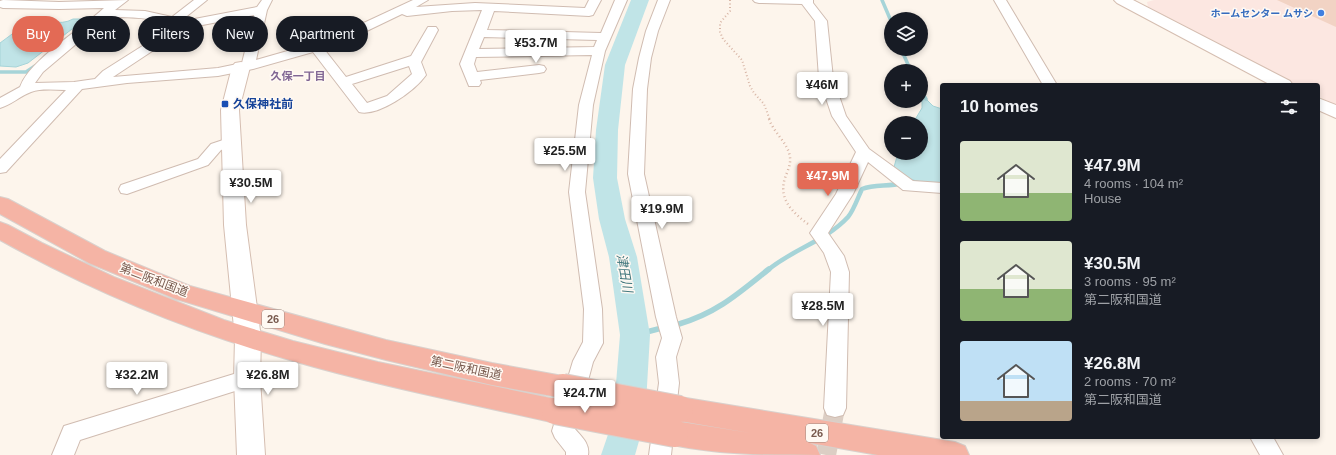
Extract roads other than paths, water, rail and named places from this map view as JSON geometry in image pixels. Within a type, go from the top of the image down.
[{"type":"highway","name":"第二阪和国道","points":[[0,204],[97,257],[184,293],[324,334],[419,358],[672,433],[806,455]]},
{"type":"highway","name":"第二阪和国道","points":[[0,230],[49,256],[137,297],[248,338],[292,351],[462,392],[559,399]]},
{"type":"highway","name":"第二阪和国道","points":[[672,433],[955,455]]},
{"type":"street","points":[[186,16],[201,0]]},
{"type":"street","points":[[368,26],[422,0]]},
{"type":"street","points":[[394,14],[441,8],[490,8],[589,12],[595,0]]},
{"type":"street","points":[[577,455],[578,449],[563,430],[583,361],[592,343],[593,309],[577,192],[586,105],[602,44],[621,0]]},
{"type":"street","points":[[664,0],[652,31],[642,74],[637,134],[636,174],[666,317],[672,338],[666,357],[672,433]]},
{"type":"street","points":[[759,0],[807,0],[821,21],[826,78],[839,116],[864,152],[904,183],[940,188]]},
{"type":"street","points":[[1000,0],[1049,83]]},
{"type":"street","points":[[4,3],[86,6],[118,1]]},
{"type":"street","points":[[0,104],[21,91],[38,69],[118,1]]},
{"type":"street","points":[[1127,1],[1280,83]]},
{"type":"street","points":[[204,18],[264,5],[230,110],[235,225],[248,338],[247,379],[251,455]]},
{"type":"street","points":[[490,8],[467,64],[473,80],[539,69]]},
{"type":"street","points":[[105,13],[155,16]]},
{"type":"street","points":[[320,52],[364,109],[392,99],[420,75],[414,62],[432,30]]},
{"type":"street","points":[[479,33],[602,44]]},
{"type":"street","points":[[472,53],[602,44]]},
{"type":"street","points":[[100,82],[108,74],[139,52]]},
{"type":"street","points":[[0,92],[21,91],[41,86],[78,85],[164,75],[218,72],[244,67],[298,52]]},
{"type":"street","points":[[344,82],[416,59]]},
{"type":"street","points":[[0,168],[78,85]]},
{"type":"street","points":[[1320,104],[1336,112]]},
{"type":"street","points":[[127,189],[203,162],[216,147],[232,142]]},
{"type":"street","points":[[835,408],[840,272],[838,261],[822,237],[851,185],[864,152]]},
{"type":"street","points":[[64,455],[72,433],[247,379]]},
{"type":"street","points":[[1262,439],[1272,455]]},
{"type":"water","points":[[72,19],[72,29],[64,35],[64,22]]},
{"type":"water","points":[[12,34],[12,52],[42,52],[28,63],[16,67],[0,66],[0,43]]},
{"type":"water","points":[[928,101],[933,106],[940,108],[940,184],[910,179],[894,167],[896,160],[928,160],[928,116],[917,116],[922,108],[928,108]]},
{"type":"waterway","name":"津田川","points":[[618,455],[629,420],[635,335],[623,257],[612,219],[605,178],[607,130],[615,65],[640,0]]},
{"type":"waterway","points":[[882,0],[887,12]]},
{"type":"waterway","points":[[904,56],[908,64]]},
{"type":"waterway","points":[[0,72],[26,72],[35,66]]},
{"type":"waterway","points":[[768,270],[788,256],[820,239],[839,225],[850,214],[862,189],[902,183]]},
{"type":"waterway","points":[[679,324],[716,308],[769,269]]},
{"type":"waterway","points":[[635,335],[658,329]]},
{"type":"tunnel","points":[[826,455],[835,408]]},
{"type":"place","name":"ホームセンター ムサシ","points":[[1321,13]]},
{"type":"place","name":"久保神社前","points":[[225,104]]},
{"type":"district","name":"久保一丁目","points":[[298,76]]}]
